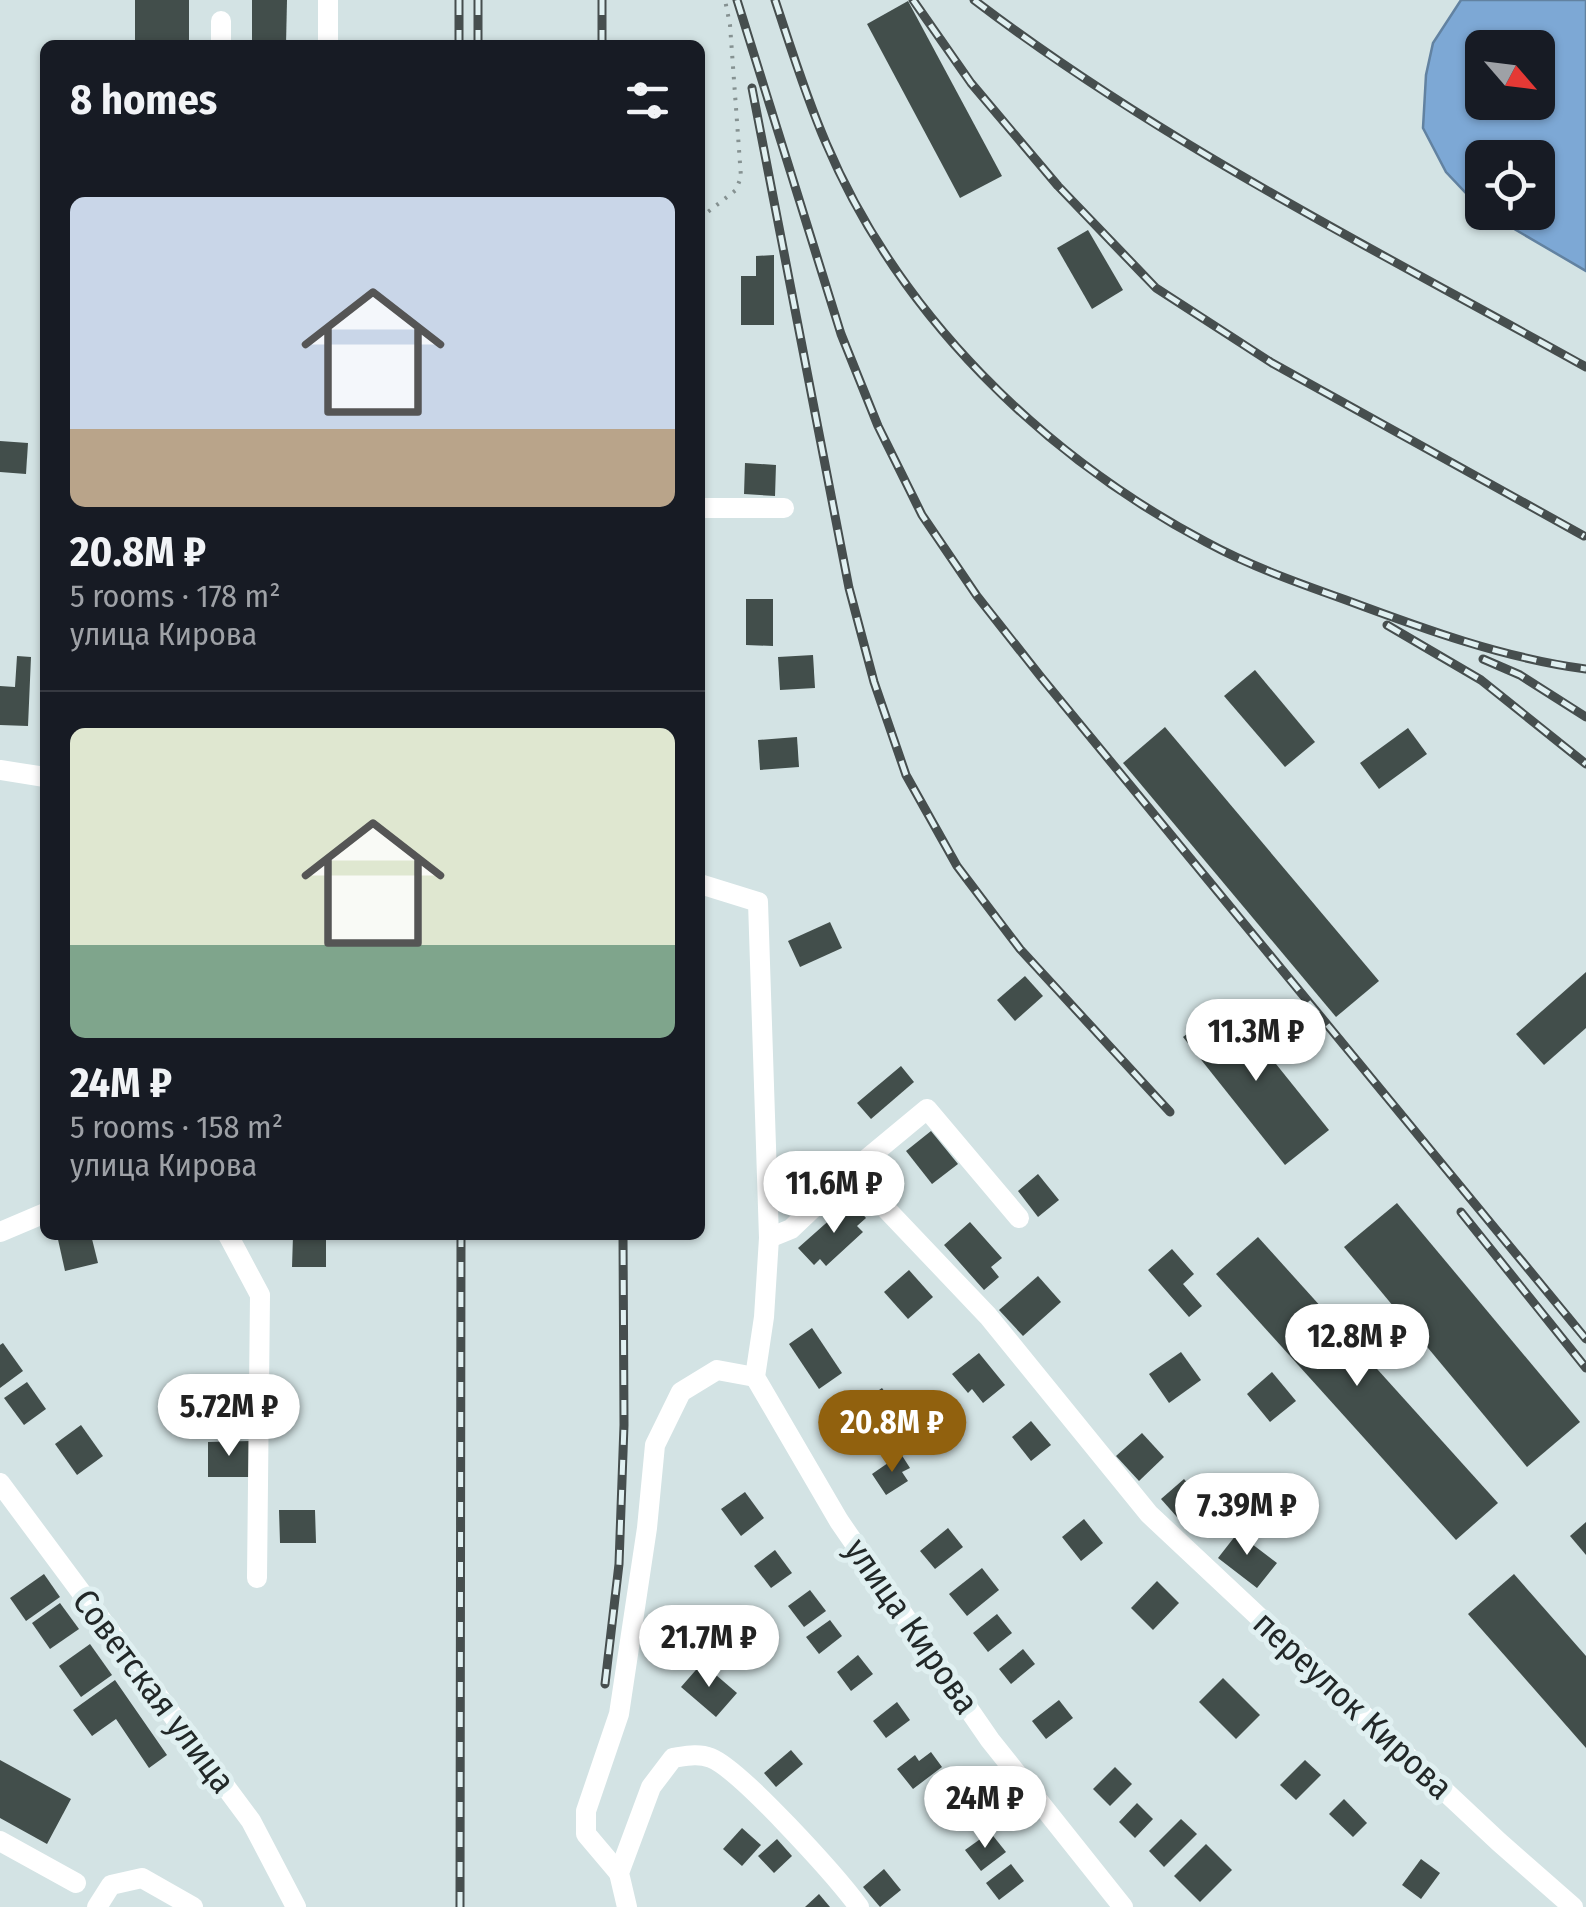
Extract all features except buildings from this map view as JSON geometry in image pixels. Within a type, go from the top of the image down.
[{"type":"street","points":[[328,0],[328,40]]},
{"type":"street","points":[[221,21],[221,40]]},
{"type":"street","points":[[705,508],[784,508]]},
{"type":"street","points":[[0,770],[40,776]]},
{"type":"street","points":[[627,1907],[619,1873],[586,1834],[586,1811],[618,1714],[647,1528],[655,1445],[681,1392],[717,1370],[755,1378],[764,1317],[769,1238],[758,902],[705,886]]},
{"type":"street","points":[[769,1238],[791,1229],[851,1172],[928,1109],[1019,1218]]},
{"type":"street","name":"переулок Кирова","points":[[851,1172],[988,1316],[1149,1514],[1573,1907]]},
{"type":"street","points":[[0,1232],[40,1215]]},
{"type":"street","points":[[231,1240],[260,1295],[257,1578]]},
{"type":"street","name":"улица Кирова","points":[[755,1378],[840,1521],[990,1740],[1123,1907]]},
{"type":"street","name":"Советская улица","points":[[0,1483],[250,1821],[296,1907]]},
{"type":"street","points":[[619,1873],[651,1787],[673,1758],[696,1754],[714,1758],[750,1788],[859,1907]]},
{"type":"street","points":[[0,1841],[76,1883]]},
{"type":"street","points":[[98,1907],[111,1885],[142,1878],[193,1907]]},
{"type":"path","points":[[705,214],[736,190],[741,177],[730,25],[724,0]]},
{"type":"water","points":[[1461,0],[1586,0],[1586,271],[1516,230],[1555,230],[1555,140],[1465,140],[1465,192],[1446,172],[1423,128],[1426,75],[1433,43]]},
{"type":"railway","points":[[459,0],[459,40]]},
{"type":"railway","points":[[478,0],[478,40]]},
{"type":"railway","points":[[602,0],[602,40]]},
{"type":"railway","points":[[737,0],[841,334],[878,426],[922,515],[977,596],[1041,677],[1586,1339]]},
{"type":"railway","points":[[775,0],[826,143],[893,266],[935,322],[1033,423],[1146,507],[1240,559],[1464,641],[1524,658],[1586,669]]},
{"type":"railway","points":[[913,0],[971,83],[1058,186],[1156,288],[1272,363],[1584,536]]},
{"type":"railway","points":[[974,0],[1120,102],[1196,149],[1586,367]]},
{"type":"railway","points":[[752,88],[849,588],[874,682],[906,775],[957,866],[1020,949],[1170,1112]]},
{"type":"railway","points":[[1387,625],[1481,680],[1586,764]]},
{"type":"railway","points":[[1483,659],[1520,675],[1586,717]]},
{"type":"railway","points":[[1461,1212],[1586,1368]]},
{"type":"railway","points":[[460,1907],[461,1240]]},
{"type":"railway","points":[[605,1684],[619,1564],[624,1425],[623,1240]]}]
